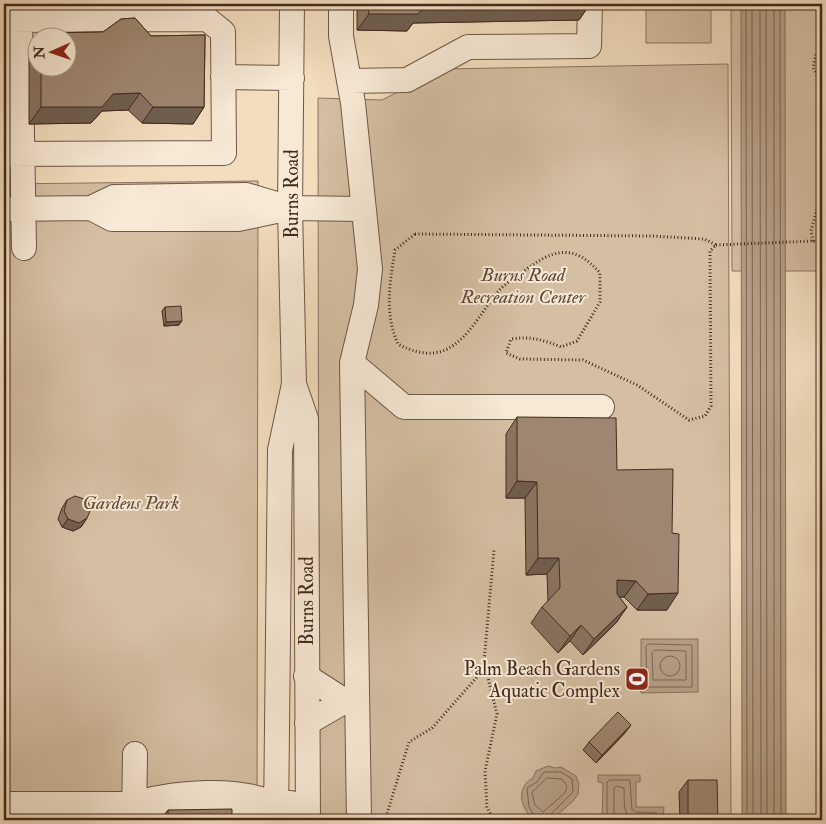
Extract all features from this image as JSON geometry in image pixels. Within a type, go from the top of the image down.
[{"type":"street","name":"Burns Road","points":[[277,812],[280,450],[294,384],[290,208],[292,4]]},
{"type":"street","points":[[341,4],[341,36],[349,81],[370,270],[366,305],[352,363],[351,701],[359,820]]},
{"type":"street","points":[[349,81],[407,80],[468,47],[589,46],[590,4]]},
{"type":"street","points":[[13,154],[224,153],[222,32],[206,19],[12,20],[13,209],[24,248]]},
{"type":"street","points":[[223,77],[292,78]]},
{"type":"street","points":[[13,209],[92,208],[112,219],[238,219],[290,208],[364,208]]},
{"type":"street","points":[[352,363],[404,407],[602,406]]},
{"type":"street","name":"Burns Road","points":[[294,384],[306,419],[306,723],[308,811]]},
{"type":"street","points":[[306,676],[351,701]]},
{"type":"street","points":[[306,723],[351,701]]},
{"type":"street","points":[[133,812],[135,754]]},
{"type":"street","points":[[4,804],[133,812],[166,795],[204,793],[239,795],[277,812],[308,811]]},
{"type":"path","points":[[822,46],[816,54],[813,68],[822,84]]},
{"type":"path","points":[[813,241],[811,231],[822,191]]},
{"type":"path","points":[[716,245],[710,251],[711,406],[705,416],[688,420],[636,385],[583,360],[520,360],[506,353],[511,339],[524,337],[542,339],[561,347],[577,341],[584,330],[600,302],[600,273],[593,266],[568,252],[556,252],[545,256],[504,286],[474,328],[448,349],[430,353],[412,350],[398,344],[392,330],[390,284],[395,250],[415,234],[652,236],[704,239],[716,245],[813,241],[822,247]]},
{"type":"path","points":[[493,820],[487,807],[485,771],[498,714],[484,662],[486,616],[494,550]]},
{"type":"path","points":[[384,820],[409,742],[432,728],[485,668]]},
{"type":"green space","points":[[646,4],[711,4],[711,43],[646,43]]},
{"type":"green space","points":[[731,4],[822,4],[822,271],[732,271]]},
{"type":"green space","name":"Burns Road Recreation Center","points":[[728,64],[731,820],[319,820],[318,98],[382,100],[443,69]]},
{"type":"green space","name":"Gardens Park","points":[[258,181],[257,820],[4,820],[4,184]]},
{"type":"water","points":[[741,4],[785,4],[786,820],[742,820]]},
{"type":"water","points":[[641,639],[698,639],[698,692],[641,693]]},
{"type":"water","points":[[548,766],[561,767],[576,776],[579,784],[578,794],[555,817],[550,820],[536,820],[526,811],[523,805],[522,793],[527,782],[533,778],[536,771]]},
{"type":"water","points":[[598,775],[640,775],[640,782],[636,782],[636,807],[664,807],[663,820],[602,820],[603,783],[598,782]]},
{"type":"building","points":[[368,4],[567,4],[424,6],[418,14],[369,14]]},
{"type":"building","points":[[135,18],[151,36],[205,35],[204,107],[153,107],[140,93],[113,94],[102,107],[41,107],[41,78],[78,78],[78,32],[103,32],[121,19]]},
{"type":"building","points":[[181,306],[182,321],[166,322],[165,307]]},
{"type":"building","points":[[517,417],[616,418],[617,470],[673,469],[672,533],[679,534],[678,593],[648,594],[636,581],[617,580],[617,594],[627,607],[594,639],[581,625],[570,636],[542,607],[560,588],[559,558],[538,558],[537,482],[517,481]]},
{"type":"building","points":[[75,496],[87,500],[91,509],[87,518],[79,523],[68,519],[64,511],[67,500]]},
{"type":"building","points":[[618,712],[631,725],[602,755],[589,742]]},
{"type":"building","points":[[688,780],[717,780],[718,820],[688,820]]},
{"type":"building","points":[[232,809],[232,820],[168,820],[168,810]]},
{"type":"place","name":"Palm Beach Gardens Aquatic Complex","points":[[637,679]]}]
